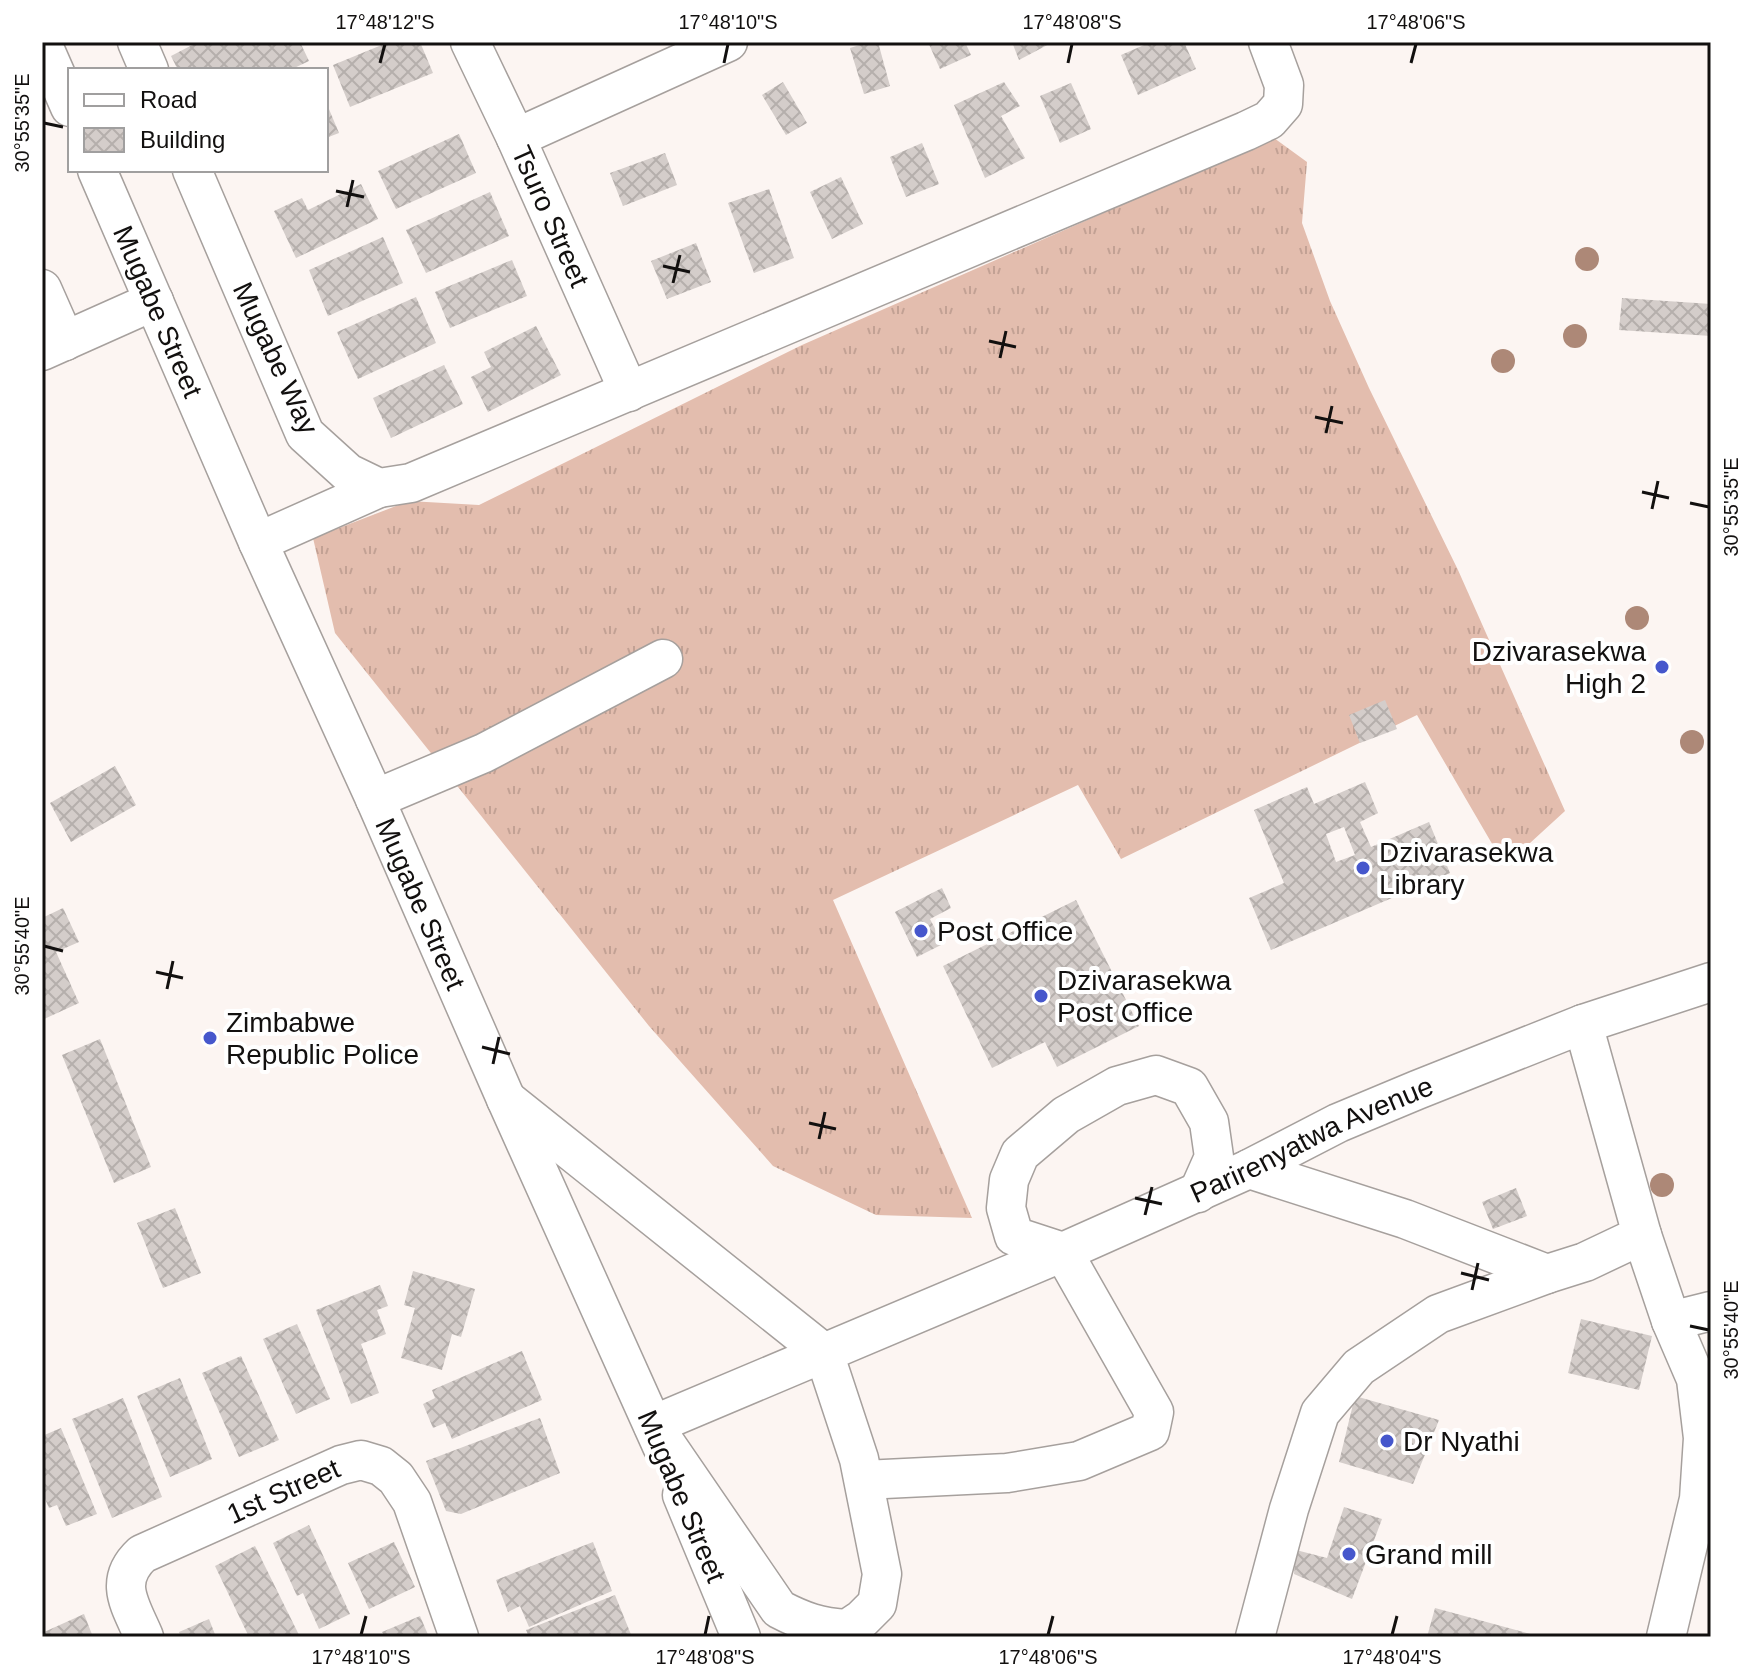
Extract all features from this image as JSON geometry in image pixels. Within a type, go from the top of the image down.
[{"type":"street","points":[[137,42],[148,68]]},
{"type":"street","name":"Tsuro Street","points":[[470,42],[629,392]]},
{"type":"street","points":[[516,138],[728,42]]},
{"type":"street","points":[[258,542],[629,392],[1269,120],[1283,104],[1284,85],[1268,42]]},
{"type":"street","points":[[42,43],[68,102]]},
{"type":"street","name":"Mugabe Street","points":[[98,172],[258,542],[653,1425],[741,1637]]},
{"type":"street","name":"Mugabe Way","points":[[193,172],[305,434],[348,473],[395,486]]},
{"type":"street","points":[[42,289],[53,346],[154,301]]},
{"type":"street","points":[[375,799],[484,753],[663,659]]},
{"type":"street","name":"Parirenyatwa Avenue","points":[[653,1425],[1198,1193],[1338,1123],[1583,1024],[1711,982]]},
{"type":"street","points":[[1583,1024],[1642,1235],[1671,1321],[1696,1379],[1703,1438],[1699,1499],[1666,1637]]},
{"type":"street","points":[[864,1480],[1007,1473],[1079,1461],[1150,1431],[1154,1412],[1063,1252],[1014,1236],[1006,1208],[1009,1180],[1020,1154],[1066,1115],[1117,1086],[1156,1075],[1189,1087],[1209,1122],[1214,1157],[1198,1193]]},
{"type":"street","points":[[506,1099],[824,1353],[864,1480],[882,1574],[877,1604],[847,1629],[819,1627],[779,1609],[653,1425]]},
{"type":"street","points":[[1249,1169],[1405,1219],[1547,1274]]},
{"type":"street","points":[[1255,1637],[1289,1509],[1320,1413],[1359,1367],[1438,1314],[1585,1262],[1642,1235]]},
{"type":"street","points":[[1671,1321],[1711,1311]]},
{"type":"street","name":"1st Street","points":[[144,1637],[126,1595],[125,1585],[132,1564],[142,1554],[341,1465],[361,1460],[381,1466],[396,1478],[412,1502],[459,1637]]},
{"type":"green space","points":[[1274,138],[1307,162],[1302,223],[1330,301],[1458,570],[1565,811],[1505,866],[1417,715],[1121,859],[1078,785],[833,900],[972,1218],[876,1215],[773,1166],[649,1026],[335,633],[313,538],[409,501],[479,505],[802,345]]},
{"type":"building","points":[[198,42],[300,42],[309,61],[294,68],[177,68],[171,56]]},
{"type":"building","points":[[389,42],[420,42],[433,73],[350,107],[333,65]]},
{"type":"building","points":[[878,42],[890,86],[864,94],[850,48]]},
{"type":"building","points":[[928,42],[965,42],[971,55],[940,69]]},
{"type":"building","points":[[1012,42],[1053,42],[1019,60]]},
{"type":"building","points":[[1151,42],[1184,42],[1196,69],[1138,95],[1121,55]]},
{"type":"building","points":[[783,82],[807,123],[786,135],[762,95]]},
{"type":"building","points":[[1004,82],[1020,106],[1001,116],[1025,158],[985,178],[954,105]]},
{"type":"building","points":[[1071,83],[1091,129],[1060,143],[1040,96]]},
{"type":"building","points":[[328,107],[339,133],[328,137]]},
{"type":"building","points":[[459,134],[476,173],[396,209],[378,171]]},
{"type":"building","points":[[922,143],[939,184],[906,197],[890,157]]},
{"type":"building","points":[[665,153],[677,185],[623,206],[610,173]]},
{"type":"building","points":[[841,177],[863,224],[832,239],[810,192]]},
{"type":"building","points":[[361,184],[378,219],[296,258],[274,211],[302,198],[308,210]]},
{"type":"building","points":[[769,189],[794,258],[754,273],[728,203]]},
{"type":"building","points":[[490,192],[509,236],[426,273],[406,230]]},
{"type":"building","points":[[383,237],[403,283],[328,316],[309,270]]},
{"type":"building","points":[[696,243],[711,282],[667,299],[651,261]]},
{"type":"building","points":[[512,260],[527,296],[450,328],[435,292]]},
{"type":"building","points":[[416,297],[436,343],[358,379],[337,332]]},
{"type":"building","points":[[1622,298],[1711,304],[1711,336],[1619,330]]},
{"type":"building","points":[[536,326],[561,375],[488,412],[471,377],[491,367],[484,352]]},
{"type":"building","points":[[444,365],[463,404],[391,438],[373,398]]},
{"type":"building","points":[[1385,700],[1397,729],[1360,743],[1349,715]]},
{"type":"building","points":[[115,766],[136,805],[71,842],[50,803]]},
{"type":"building","name":"Dzivarasekwa Library","points":[[1365,782],[1378,813],[1360,822],[1371,847],[1429,822],[1450,873],[1271,950],[1249,898],[1284,883],[1254,810],[1307,787],[1314,804]],"holes":[[[1344,827],[1355,855],[1336,862],[1326,834]]]},
{"type":"building","name":"Post Office","points":[[942,888],[951,908],[930,919],[943,944],[917,957],[895,912]]},
{"type":"building","name":"Dzivarasekwa Post Office","points":[[1076,900],[1139,1026],[1057,1067],[1045,1042],[992,1068],[943,966]]},
{"type":"building","points":[[63,908],[79,942],[56,952],[79,1003],[42,1020],[42,918]]},
{"type":"building","points":[[100,1039],[151,1167],[114,1183],[62,1055]]},
{"type":"building","points":[[1516,1188],[1527,1216],[1493,1229],[1482,1202]]},
{"type":"building","points":[[175,1208],[201,1273],[163,1288],[137,1223]]},
{"type":"building","points":[[413,1271],[475,1289],[461,1337],[452,1334],[442,1370],[401,1358],[415,1308],[404,1305]]},
{"type":"building","points":[[380,1285],[388,1306],[377,1310],[386,1334],[361,1344],[379,1393],[351,1404],[316,1310]]},
{"type":"building","points":[[1581,1319],[1652,1336],[1639,1390],[1568,1373]]},
{"type":"building","points":[[297,1324],[330,1399],[296,1414],[263,1339]]},
{"type":"building","points":[[522,1351],[542,1400],[452,1439],[445,1423],[433,1428],[423,1404],[435,1398],[432,1390]]},
{"type":"building","points":[[241,1356],[279,1440],[239,1457],[202,1373]]},
{"type":"building","points":[[180,1378],[212,1459],[170,1477],[137,1396]]},
{"type":"building","name":"Dr Nyathi","points":[[1355,1396],[1439,1420],[1413,1484],[1339,1462]]},
{"type":"building","points":[[123,1398],[162,1497],[112,1518],[72,1419]]},
{"type":"building","points":[[540,1418],[560,1473],[461,1514],[446,1511],[426,1461]]},
{"type":"building","points":[[61,1428],[97,1514],[66,1526],[57,1505],[49,1508],[42,1492],[42,1436]]},
{"type":"building","name":"Grand mill","points":[[1344,1507],[1382,1519],[1352,1599],[1294,1574],[1296,1550],[1327,1558]]},
{"type":"building","points":[[309,1525],[350,1614],[319,1629],[303,1593],[297,1596],[273,1543]]},
{"type":"building","points":[[394,1542],[415,1587],[369,1609],[348,1563]]},
{"type":"building","points":[[593,1542],[612,1591],[529,1627],[520,1606],[508,1612],[496,1580]]},
{"type":"building","points":[[255,1546],[300,1637],[249,1637],[215,1566]]},
{"type":"building","points":[[615,1595],[632,1637],[529,1637],[526,1630]]},
{"type":"building","points":[[1435,1608],[1538,1636],[1538,1637],[1427,1637]]},
{"type":"building","points":[[84,1614],[93,1637],[42,1637],[42,1633]]},
{"type":"building","points":[[420,1616],[429,1637],[385,1637],[382,1632]]},
{"type":"building","points":[[209,1619],[216,1637],[181,1637],[179,1632]]},
{"type":"place","name":"Dzivarasekwa High 2","points":[[1662,667]]},
{"type":"place","name":"Dzivarasekwa Library","points":[[1363,868]]},
{"type":"place","name":"Post Office","points":[[921,931]]},
{"type":"place","name":"Dzivarasekwa Post Office","points":[[1041,996]]},
{"type":"place","name":"Zimbabwe Republic Police","points":[[210,1038]]},
{"type":"place","name":"Dr Nyathi","points":[[1387,1441]]},
{"type":"place","name":"Grand mill","points":[[1349,1554]]}]
